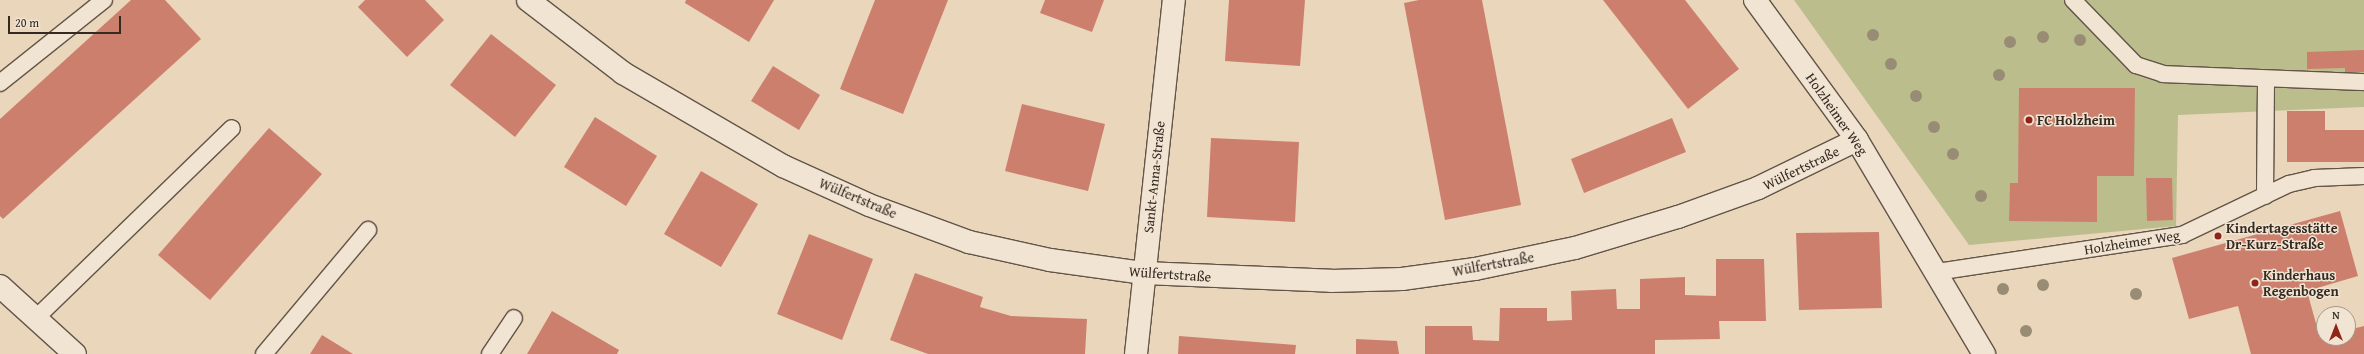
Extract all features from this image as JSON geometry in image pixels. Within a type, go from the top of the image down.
[{"type":"street","name":"Wülfertstraße","points":[[528,0],[623,73],[783,166],[869,204],[969,242],[1050,260],[1144,273],[1331,280],[1402,279],[1475,269],[1575,248],[1678,217],[1758,188],[1857,140]]},
{"type":"street","name":"Sankt-Anna-Straße","points":[[1136,354],[1174,0]]},
{"type":"street","name":"Holzheimer Weg","points":[[1756,0],[1857,140],[1937,272],[1984,354]]},
{"type":"street","points":[[0,286],[75,354]]},
{"type":"lane","points":[[0,83],[104,0]]},
{"type":"lane","points":[[2073,0],[2136,65],[2162,74],[2266,80],[2364,82]]},
{"type":"lane","points":[[2265,196],[2266,80]]},
{"type":"lane","points":[[35,319],[232,128]]},
{"type":"lane","name":"Holzheimer Weg","points":[[1937,272],[2182,235],[2289,184],[2314,178],[2364,176]]},
{"type":"lane","points":[[264,354],[368,230]]},
{"type":"lane","points":[[490,354],[514,318]]},
{"type":"green space","name":"FC Holzheim","points":[[1794,0],[2364,0],[2364,107],[2178,115],[2176,226],[1969,245]]},
{"type":"building","points":[[131,0],[165,0],[201,39],[3,219],[0,216],[0,119]]},
{"type":"building","points":[[365,0],[425,0],[444,20],[407,57],[358,7]]},
{"type":"building","points":[[686,0],[774,0],[749,42],[685,3]]},
{"type":"building","points":[[875,0],[948,0],[903,114],[840,89]]},
{"type":"building","points":[[1045,0],[1104,0],[1092,32],[1040,13]]},
{"type":"building","points":[[1229,0],[1305,0],[1300,66],[1225,61]]},
{"type":"building","points":[[1419,0],[1482,0],[1521,205],[1445,220],[1404,3]]},
{"type":"building","points":[[1603,0],[1685,0],[1739,69],[1688,109]]},
{"type":"building","points":[[491,34],[556,85],[515,137],[450,85]]},
{"type":"building","points":[[2364,50],[2364,72],[2345,73],[2345,68],[2307,69],[2307,52]]},
{"type":"building","points":[[773,66],[820,95],[799,130],[751,101]]},
{"type":"building","points":[[2019,88],[2135,88],[2134,176],[2097,176],[2097,222],[2009,221],[2010,183],[2018,183]]},
{"type":"building","points":[[1022,104],[1105,124],[1088,191],[1005,171]]},
{"type":"building","points":[[2287,111],[2325,111],[2325,130],[2364,130],[2364,162],[2287,162]]},
{"type":"building","points":[[595,117],[657,156],[626,206],[564,167]]},
{"type":"building","points":[[1672,118],[1686,152],[1584,193],[1571,159]]},
{"type":"building","points":[[269,128],[322,174],[210,300],[158,255]]},
{"type":"building","points":[[1211,138],[1299,142],[1295,222],[1207,217]]},
{"type":"building","points":[[701,171],[758,204],[721,267],[664,234]]},
{"type":"building","points":[[2146,178],[2172,178],[2173,220],[2147,221]]},
{"type":"building","name":"Kinderhaus Regenbogen","points":[[2340,211],[2358,276],[2307,291],[2316,324],[2316,346],[2356,346],[2356,328],[2364,326],[2364,354],[2251,354],[2238,306],[2189,319],[2172,258]]},
{"type":"building","points":[[1879,232],[1882,308],[1799,310],[1796,233]]},
{"type":"building","points":[[809,234],[873,259],[842,340],[777,314]]},
{"type":"building","points":[[1716,259],[1764,259],[1766,321],[1719,321],[1720,339],[1655,340],[1655,354],[1425,354],[1425,326],[1472,326],[1473,340],[1499,341],[1500,308],[1547,308],[1547,321],[1572,320],[1571,291],[1616,289],[1617,309],[1640,309],[1640,279],[1685,277],[1685,295],[1716,296]]},
{"type":"building","points":[[915,273],[983,297],[980,307],[1011,316],[1087,319],[1085,354],[928,354],[890,340]]},
{"type":"building","points":[[552,311],[619,350],[617,354],[527,354]]},
{"type":"building","points":[[322,335],[353,354],[310,354]]},
{"type":"building","points":[[1179,336],[1296,345],[1295,354],[1178,354]]},
{"type":"building","points":[[1356,339],[1397,341],[1399,354],[1356,354]]},
{"type":"place","name":"FC Holzheim","points":[[2029,120]]},
{"type":"place","name":"Kindertagesstätte Dr-Kurz-Straße","points":[[2218,236]]},
{"type":"place","name":"Kinderhaus Regenbogen","points":[[2255,283]]}]
